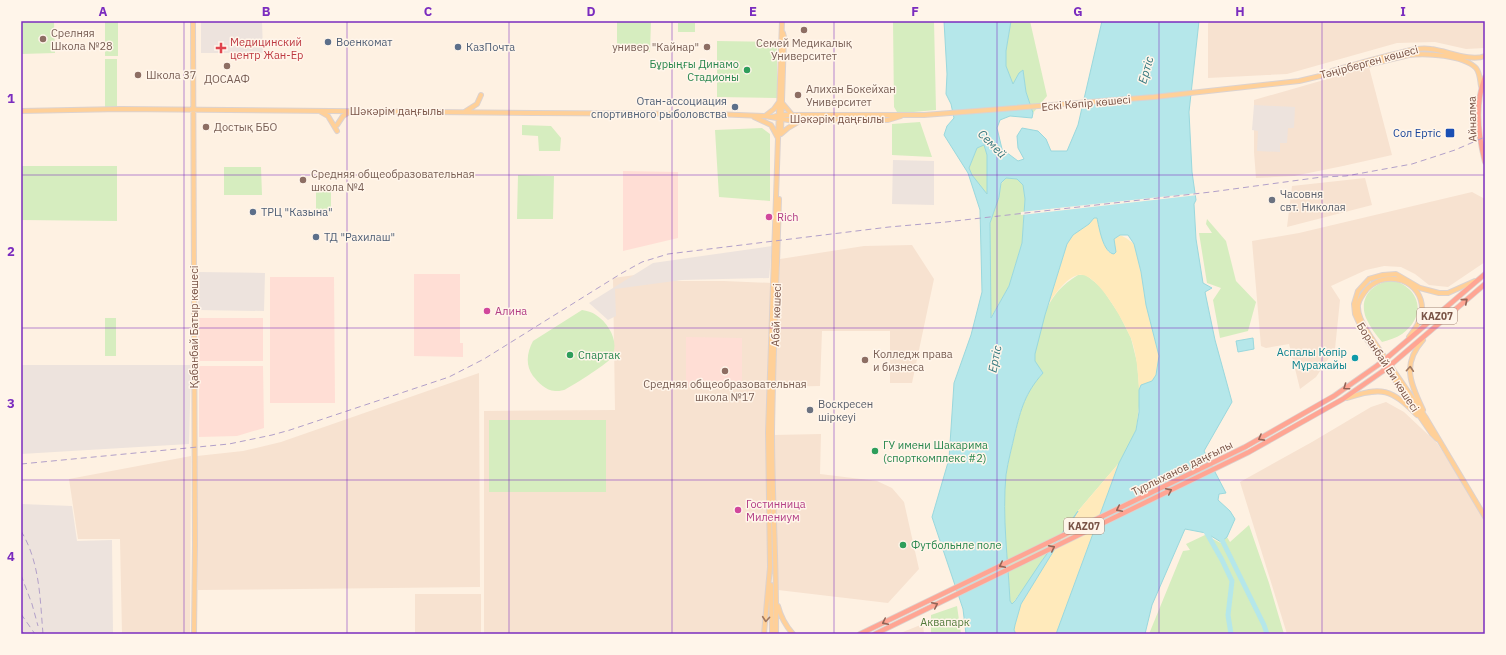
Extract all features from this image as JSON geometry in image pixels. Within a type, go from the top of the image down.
[{"type":"highway","name":"Айналма","points":[[1485,77],[1481,86],[1479,129],[1481,148],[1485,162]]},
{"type":"highway","name":"Тұрлыханов даңғылы","points":[[860,634],[1245,447],[1295,419],[1334,396],[1378,365],[1406,343],[1483,276]]},
{"type":"highway","name":"Тұрлыханов даңғылы","points":[[875,634],[1237,458],[1343,399],[1392,363],[1485,284]]},
{"type":"main road","name":"Қабанбай Батыр көшесі","points":[[193,21],[194,634]]},
{"type":"main road","name":"Абай көшесі","points":[[770,577],[768,432],[774,245],[783,104],[782,21]]},
{"type":"main road","name":"Абай көшесі","points":[[781,117],[780,100],[783,35]]},
{"type":"main road","name":"Тәңірберген көшесі","points":[[1299,81],[1418,48],[1430,48],[1469,57],[1478,58],[1485,56]]},
{"type":"main road","name":"Тәңірберген көшесі","points":[[1299,81],[1419,53],[1445,56],[1462,61],[1476,68],[1481,86]]},
{"type":"main road","name":"Ескі Көпір көшесі","points":[[924,115],[1154,97],[1299,81]]},
{"type":"main road","points":[[465,112],[477,104],[481,95]]},
{"type":"main road","points":[[765,116],[774,109],[780,100]]},
{"type":"main road","points":[[783,104],[793,116]]},
{"type":"main road","name":"Шәкәрім даңғылы","points":[[21,110],[102,109],[488,113],[587,112],[618,114],[714,114],[772,117],[884,114],[900,116],[924,115]]},
{"type":"main road","points":[[317,111],[328,116],[337,131]]},
{"type":"main road","points":[[337,125],[343,116],[351,111]]},
{"type":"main road","points":[[752,116],[771,125],[780,137],[788,128],[801,121]]},
{"type":"main road","name":"Шәкәрім даңғылы","points":[[781,117],[801,121],[888,120],[900,116]]},
{"type":"main road","name":"Абай көшесі","points":[[777,599],[773,521],[772,432],[780,137]]},
{"type":"main road","name":"Боранбай Би көшесі","points":[[1402,278],[1396,274],[1383,275],[1369,279],[1358,291],[1354,304],[1355,314],[1359,326],[1425,420],[1485,517]]},
{"type":"main road","points":[[1402,278],[1420,288],[1440,293],[1448,293],[1483,276]]},
{"type":"main road","points":[[1402,278],[1414,289],[1420,298],[1422,310],[1419,324],[1406,343]]},
{"type":"main road","points":[[1425,420],[1413,389],[1409,369],[1414,352],[1431,330]]},
{"type":"main road","points":[[1343,399],[1372,390],[1383,391],[1392,394],[1404,402],[1425,420]]},
{"type":"main road","points":[[764,634],[770,577]]},
{"type":"main road","points":[[770,577],[772,595],[772,634]]},
{"type":"main road","points":[[776,634],[777,599]]},
{"type":"main road","points":[[777,599],[780,616],[792,634]]},
{"type":"shaded area","points":[[201,21],[262,21],[263,53],[201,53]]},
{"type":"shaded area","points":[[1209,21],[1485,21],[1485,48],[1466,49],[1435,42],[1397,43],[1287,74],[1208,78]]},
{"type":"shaded area","points":[[1369,67],[1392,155],[1294,176],[1256,178],[1254,152],[1254,100]]},
{"type":"shaded area","points":[[1254,105],[1295,107],[1294,128],[1288,128],[1287,143],[1280,143],[1280,152],[1257,151],[1258,131],[1252,130]]},
{"type":"shaded area","points":[[893,160],[934,161],[934,205],[892,204]]},
{"type":"shaded area","points":[[623,171],[678,172],[678,238],[623,251]]},
{"type":"shaded area","points":[[1365,178],[1372,205],[1287,227],[1292,186]]},
{"type":"shaded area","points":[[1472,192],[1485,199],[1485,262],[1448,287],[1429,285],[1415,274],[1401,267],[1384,266],[1366,270],[1331,286],[1340,300],[1335,349],[1316,377],[1300,389],[1289,344],[1266,348],[1261,346],[1252,241],[1299,233]]},
{"type":"shaded area","points":[[912,245],[934,279],[912,383],[890,383],[890,331],[822,331],[820,386],[775,387],[780,259],[864,246]]},
{"type":"shaded area","points":[[772,246],[769,278],[682,280],[615,289],[616,316],[608,320],[589,303],[653,263]]},
{"type":"shaded area","points":[[198,272],[265,273],[264,311],[198,310]]},
{"type":"shaded area","points":[[414,274],[460,274],[460,343],[463,343],[463,357],[414,356]]},
{"type":"shaded area","points":[[643,274],[679,281],[773,283],[766,616],[763,634],[484,634],[484,411],[615,410],[613,278]]},
{"type":"shaded area","points":[[270,277],[334,277],[335,403],[270,403]]},
{"type":"shaded area","points":[[198,318],[263,318],[263,361],[198,361]]},
{"type":"shaded area","points":[[686,337],[742,338],[742,388],[686,387]]},
{"type":"shaded area","points":[[21,365],[191,365],[189,444],[21,454]]},
{"type":"shaded area","points":[[199,366],[263,366],[264,428],[237,436],[199,437]]},
{"type":"shaded area","points":[[479,373],[480,587],[198,590],[197,456],[243,451],[281,442]]},
{"type":"shaded area","points":[[1386,402],[1404,412],[1437,443],[1464,485],[1485,522],[1485,634],[1287,634],[1240,482],[1371,407]]},
{"type":"shaded area","points":[[821,434],[820,474],[877,481],[892,488],[904,502],[919,569],[888,603],[778,590],[773,435]]},
{"type":"shaded area","points":[[191,456],[190,634],[122,634],[120,539],[78,539],[69,479]]},
{"type":"shaded area","points":[[21,504],[72,506],[77,541],[112,540],[113,634],[21,634]]},
{"type":"shaded area","points":[[415,594],[481,594],[481,634],[415,634]]},
{"type":"shaded area","points":[[923,624],[924,634],[898,634]]},
{"type":"green space","points":[[21,21],[54,21],[55,53],[21,54]]},
{"type":"green space","points":[[105,21],[118,21],[118,56],[105,56]]},
{"type":"green space","points":[[617,21],[651,21],[650,52],[617,51]]},
{"type":"green space","points":[[893,21],[934,21],[936,110],[902,113],[897,112],[894,107]]},
{"type":"green space","points":[[1011,21],[1030,21],[1047,96],[1033,113],[1026,92],[1023,71],[1013,85],[1006,66],[1006,51]]},
{"type":"green space","points":[[678,23],[695,23],[695,32],[678,32]]},
{"type":"green space","name":"Бұрыңғы Динамо Стадионы","points":[[717,41],[777,42],[777,98],[717,97]]},
{"type":"green space","points":[[105,59],[117,59],[117,108],[105,108]]},
{"type":"green space","points":[[920,122],[932,157],[892,155],[892,124]]},
{"type":"green space","points":[[522,125],[551,126],[561,138],[560,151],[539,151],[538,136],[522,135]]},
{"type":"green space","points":[[762,128],[770,134],[770,201],[719,197],[715,130]]},
{"type":"green space","points":[[984,144],[987,155],[987,195],[972,175],[969,168],[977,148]]},
{"type":"green space","points":[[21,166],[117,166],[117,221],[21,220]]},
{"type":"green space","points":[[224,167],[261,167],[262,195],[224,195]]},
{"type":"green space","points":[[518,175],[554,176],[553,219],[517,219]]},
{"type":"green space","points":[[1006,178],[1017,179],[1023,185],[1025,199],[1022,243],[1009,286],[990,319],[990,223],[999,197],[1001,184]]},
{"type":"green space","points":[[316,189],[331,189],[331,213],[316,214]]},
{"type":"green space","points":[[1207,219],[1226,241],[1236,281],[1256,302],[1248,331],[1220,338],[1213,300],[1221,288],[1207,283],[1199,233],[1212,233],[1206,224]]},
{"type":"green space","points":[[1078,275],[1086,275],[1101,287],[1119,314],[1131,338],[1137,362],[1140,398],[1136,430],[1119,463],[1078,511],[1012,604],[1010,601],[1005,523],[1005,492],[1008,465],[1024,402],[1032,387],[1043,373],[1035,361],[1035,354],[1043,319],[1052,299],[1067,282]]},
{"type":"green space","points":[[1392,280],[1409,289],[1417,303],[1417,311],[1415,319],[1410,327],[1395,338],[1382,342],[1369,325],[1364,310],[1364,304],[1369,292],[1373,288],[1379,284]]},
{"type":"green space","name":"Спартак","points":[[582,310],[594,314],[606,324],[614,341],[613,353],[610,359],[602,366],[564,390],[548,390],[530,372],[528,354],[531,345],[533,341]]},
{"type":"green space","points":[[105,318],[116,318],[116,356],[105,356]]},
{"type":"green space","points":[[489,420],[606,420],[606,492],[489,492]]},
{"type":"green space","points":[[1249,525],[1269,583],[1284,634],[1149,634],[1183,551],[1190,550],[1186,544],[1205,535],[1221,543],[1227,537],[1230,542]]},
{"type":"green space","name":"Аквапарк","points":[[957,606],[961,634],[931,634],[931,615]]},
{"type":"sand","points":[[1094,218],[1097,218],[1107,250],[1111,254],[1114,239],[1120,235],[1134,244],[1141,272],[1146,305],[1159,356],[1156,375],[1152,381],[1141,385],[1139,390],[1136,357],[1131,338],[1117,311],[1102,289],[1085,276],[1078,275],[1061,287],[1048,305],[1067,244],[1073,235],[1089,224]]},
{"type":"sand","points":[[1119,463],[1056,634],[1016,634],[1014,630],[1021,604],[1078,511]]},
{"type":"water","points":[[944,21],[1011,21],[1006,51],[1006,66],[1013,84],[1019,73],[1023,70],[1026,92],[1033,113],[1032,118],[1010,116],[1000,120],[997,128],[1002,149],[1018,161],[1024,159],[1018,148],[1017,136],[1022,128],[1038,131],[1046,139],[1051,151],[1067,151],[1078,125],[1102,21],[1199,21],[1189,112],[1192,172],[1196,200],[1194,204],[1196,239],[1203,283],[1212,288],[1205,292],[1215,340],[1232,402],[1204,451],[1226,493],[1219,494],[1218,500],[1230,511],[1235,519],[1227,537],[1221,542],[1206,533],[1185,529],[1152,605],[1145,634],[1056,634],[1119,463],[1136,430],[1139,412],[1139,390],[1141,385],[1152,381],[1156,375],[1159,356],[1146,305],[1141,272],[1134,244],[1128,235],[1120,235],[1114,239],[1116,252],[1114,254],[1110,253],[1104,245],[1097,218],[1094,218],[1089,224],[1073,235],[1067,244],[1045,315],[1035,354],[1035,361],[1043,373],[1032,387],[1024,402],[1009,459],[1006,475],[1005,522],[1010,601],[1012,604],[1078,511],[1021,604],[1014,630],[1016,634],[966,634],[963,609],[932,517],[949,459],[954,383],[971,335],[982,292],[980,210],[968,173],[944,135],[947,126],[954,118],[951,104],[946,94],[947,74]],"holes":[[[984,145],[987,155],[987,194],[972,175],[969,168],[977,148]],[[1006,178],[1017,179],[1023,185],[1025,199],[1022,243],[1009,286],[991,318],[990,223],[999,197],[1001,183]]]},
{"type":"water","points":[[1253,338],[1254,349],[1238,352],[1236,341]]},
{"type":"pier","points":[[1197,193],[1198,195],[1021,215],[1021,212]]},
{"type":"waterway","points":[[1205,530],[1232,581],[1228,615],[1231,634]]},
{"type":"waterway","points":[[1220,536],[1267,634]]},
{"type":"railway","points":[[21,464],[229,444],[290,430],[449,377],[484,359],[622,273],[642,262],[668,254],[889,227],[1211,192],[1322,177],[1346,176],[1412,164],[1455,150],[1485,137]]},
{"type":"railway","points":[[21,531],[36,568],[40,594],[43,634]]},
{"type":"railway","points":[[21,575],[32,604],[38,626]]},
{"type":"railway","points":[[21,614],[35,634]]},
{"type":"railway","points":[[21,631],[25,634]]},
{"type":"place","name":"Семей Медикалық Университет","points":[[804,30]]},
{"type":"place","name":"Срелняя Школа №28","points":[[43,39]]},
{"type":"place","name":"Военкомат","points":[[328,42]]},
{"type":"place","name":"КазПочта","points":[[458,47]]},
{"type":"place","name":"универ \"Кайнар\"","points":[[707,47]]},
{"type":"place","name":"Медицинский центр Жан-Ер","points":[[221,48]]},
{"type":"place","name":"ДОСААФ","points":[[227,66]]},
{"type":"place","name":"Бұрыңғы Динамо Стадионы","points":[[747,70]]},
{"type":"place","name":"Школа 37","points":[[138,75]]},
{"type":"place","name":"Алихан Бокейхан Университет","points":[[798,95]]},
{"type":"place","name":"Отан-ассоциация спортивного рыболовства","points":[[735,107]]},
{"type":"place","name":"Достық ББО","points":[[206,127]]},
{"type":"place","name":"Сол Ертіс","points":[[1450,133]]},
{"type":"place","name":"Средняя общеобразовательная школа №4","points":[[303,180]]},
{"type":"place","name":"Часовня свт. Николая","points":[[1272,200]]},
{"type":"place","name":"ТРЦ \"Казына\"","points":[[253,212]]},
{"type":"place","name":"Rich","points":[[769,217]]},
{"type":"place","name":"ТД \"Рахилаш\"","points":[[316,237]]},
{"type":"place","name":"Алина","points":[[487,311]]},
{"type":"place","name":"Спартак","points":[[570,355]]},
{"type":"place","name":"Аспалы Көпір Мұражайы","points":[[1355,358]]},
{"type":"place","name":"Колледж права и бизнеса","points":[[865,360]]},
{"type":"place","name":"Средняя общеобразовательная школа №17","points":[[725,371]]},
{"type":"place","name":"Воскресен шіркеуі","points":[[810,410]]},
{"type":"place","name":"ГУ имени Шакарима (спорткомплекс #2)","points":[[875,451]]},
{"type":"place","name":"Гостинница Милениум","points":[[738,510]]},
{"type":"place","name":"Футбольнле поле","points":[[903,545]]},
{"type":"water label","name":"Ертіс","points":[[1146,70]]},
{"type":"water label","name":"Семей","points":[[992,144]]},
{"type":"water label","name":"Ертіс","points":[[995,359]]}]
